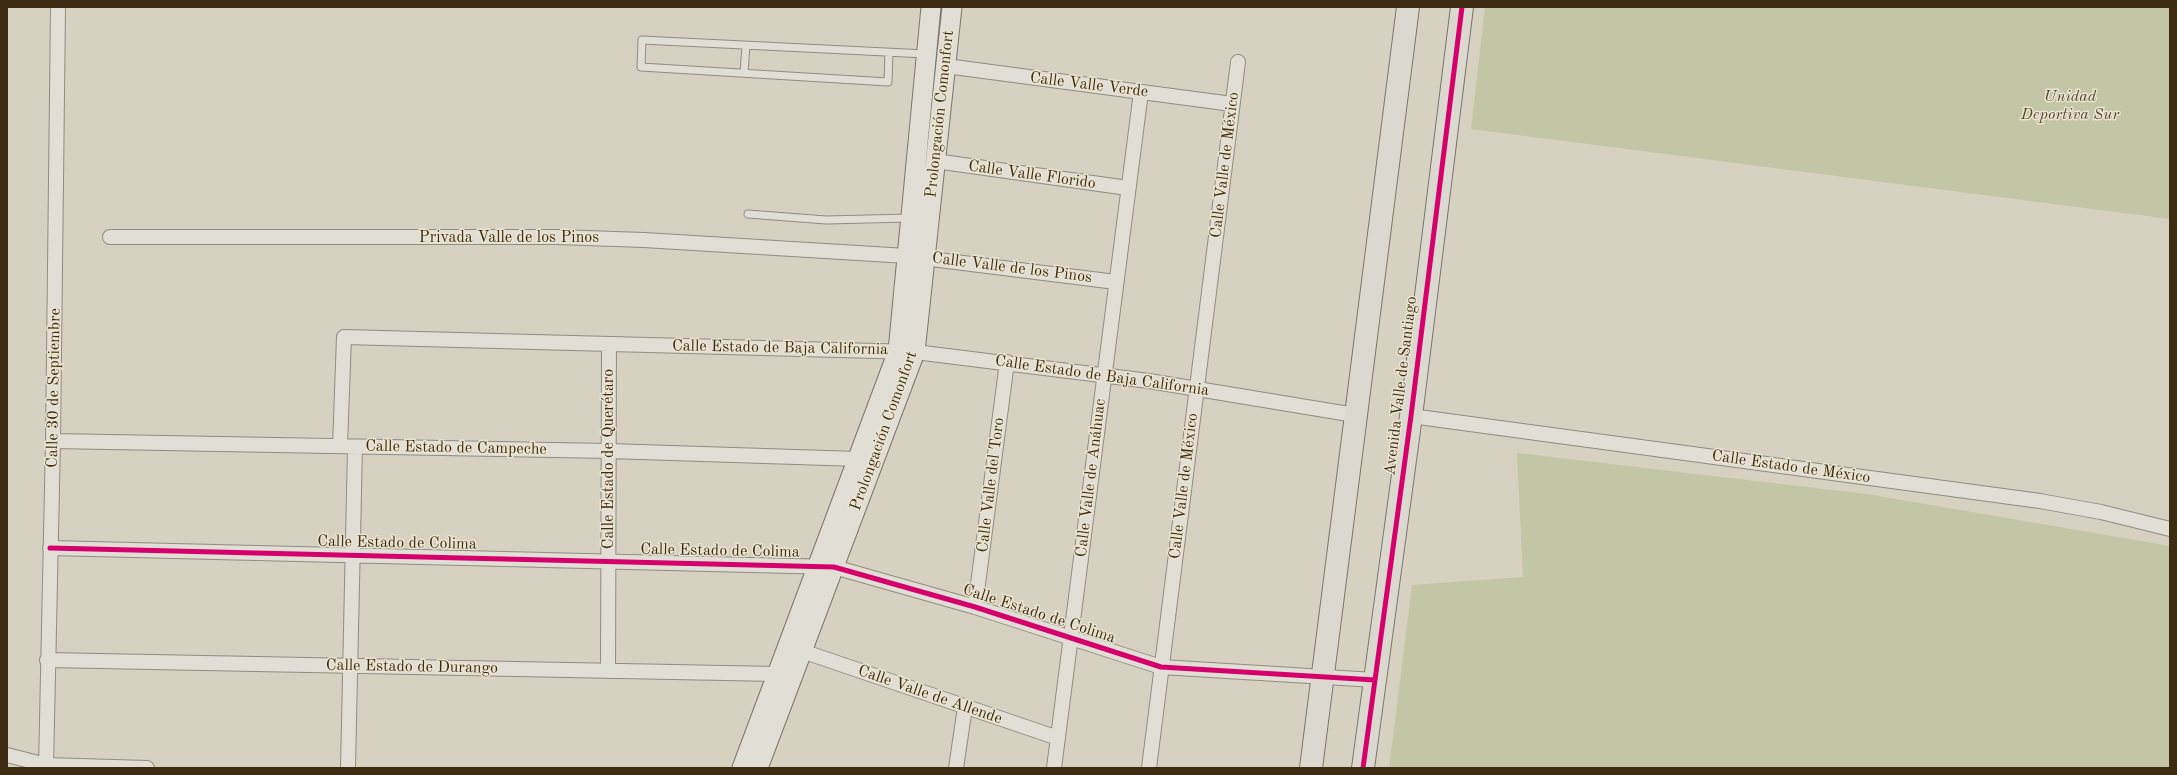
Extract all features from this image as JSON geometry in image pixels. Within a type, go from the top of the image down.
[{"type":"main road","points":[[1311,768],[1408,7]]},
{"type":"main road","name":"Avenida Valle de Santiago","points":[[1363,768],[1411,416],[1462,7]]},
{"type":"street","name":"Calle 30 de Septiembre","points":[[38,766],[47,660],[54,441],[58,7]]},
{"type":"street","name":"Prolongación Comonfort","points":[[916,257],[910,218],[931,7]]},
{"type":"street","name":"Prolongación Comonfort","points":[[742,768],[777,674],[826,566],[906,352],[916,257],[936,161],[952,7]]},
{"type":"street","name":"Calle Valle de México","points":[[1149,768],[1238,62]]},
{"type":"street","name":"Calle Valle Verde","points":[[946,66],[1232,104]]},
{"type":"street","name":"Calle Valle de Anáhuac","points":[[1054,768],[1141,92]]},
{"type":"street","name":"Calle Valle Florido","points":[[936,161],[1128,188]]},
{"type":"street","name":"Privada Valle de los Pinos","points":[[110,237],[557,237],[732,243],[916,257]]},
{"type":"street","name":"Calle Valle de los Pinos","points":[[916,257],[1116,282]]},
{"type":"street","name":"Calle Estado de Baja California","points":[[340,446],[344,337],[906,352],[1105,374],[1197,388],[1355,416]]},
{"type":"street","name":"Calle Estado de Querétaro","points":[[608,671],[609,344]]},
{"type":"street","name":"Prolongación Comonfort","points":[[758,768],[802,651],[858,458],[906,352]]},
{"type":"street","name":"Calle Valle del Toro","points":[[975,607],[1006,362]]},
{"type":"street","name":"Calle Estado de México","points":[[1411,416],[2040,501],[2101,512],[2170,529]]},
{"type":"street","name":"Calle Estado de Campeche","points":[[54,441],[609,451],[858,458]]},
{"type":"street","points":[[348,768],[355,446]]},
{"type":"street","name":"Calle Estado de Colima","points":[[50,548],[826,566],[975,607],[1161,667],[1375,680]]},
{"type":"street","name":"Calle Valle de Allende","points":[[802,651],[1058,738]]},
{"type":"street","name":"Calle Estado de Durango","points":[[47,660],[777,674]]},
{"type":"street","points":[[956,768],[965,706]]},
{"type":"street","points":[[7,755],[38,766],[147,768]]},
{"type":"lane","points":[[889,53],[888,82],[641,67],[642,40],[926,54]]},
{"type":"lane","points":[[744,73],[746,46]]},
{"type":"lane","points":[[748,214],[826,220],[910,218]]},
{"type":"green space","name":"Unidad Deportiva Sur","points":[[1485,7],[2170,7],[2170,219],[1471,129]]},
{"type":"green space","points":[[1517,453],[1867,494],[2170,546],[2170,768],[1389,768],[1412,585],[1523,577]]},
{"type":"cycle path","points":[[1363,768],[1411,416],[1462,7]]},
{"type":"cycle path","points":[[50,548],[834,567],[975,607],[1161,667],[1375,680]]}]
